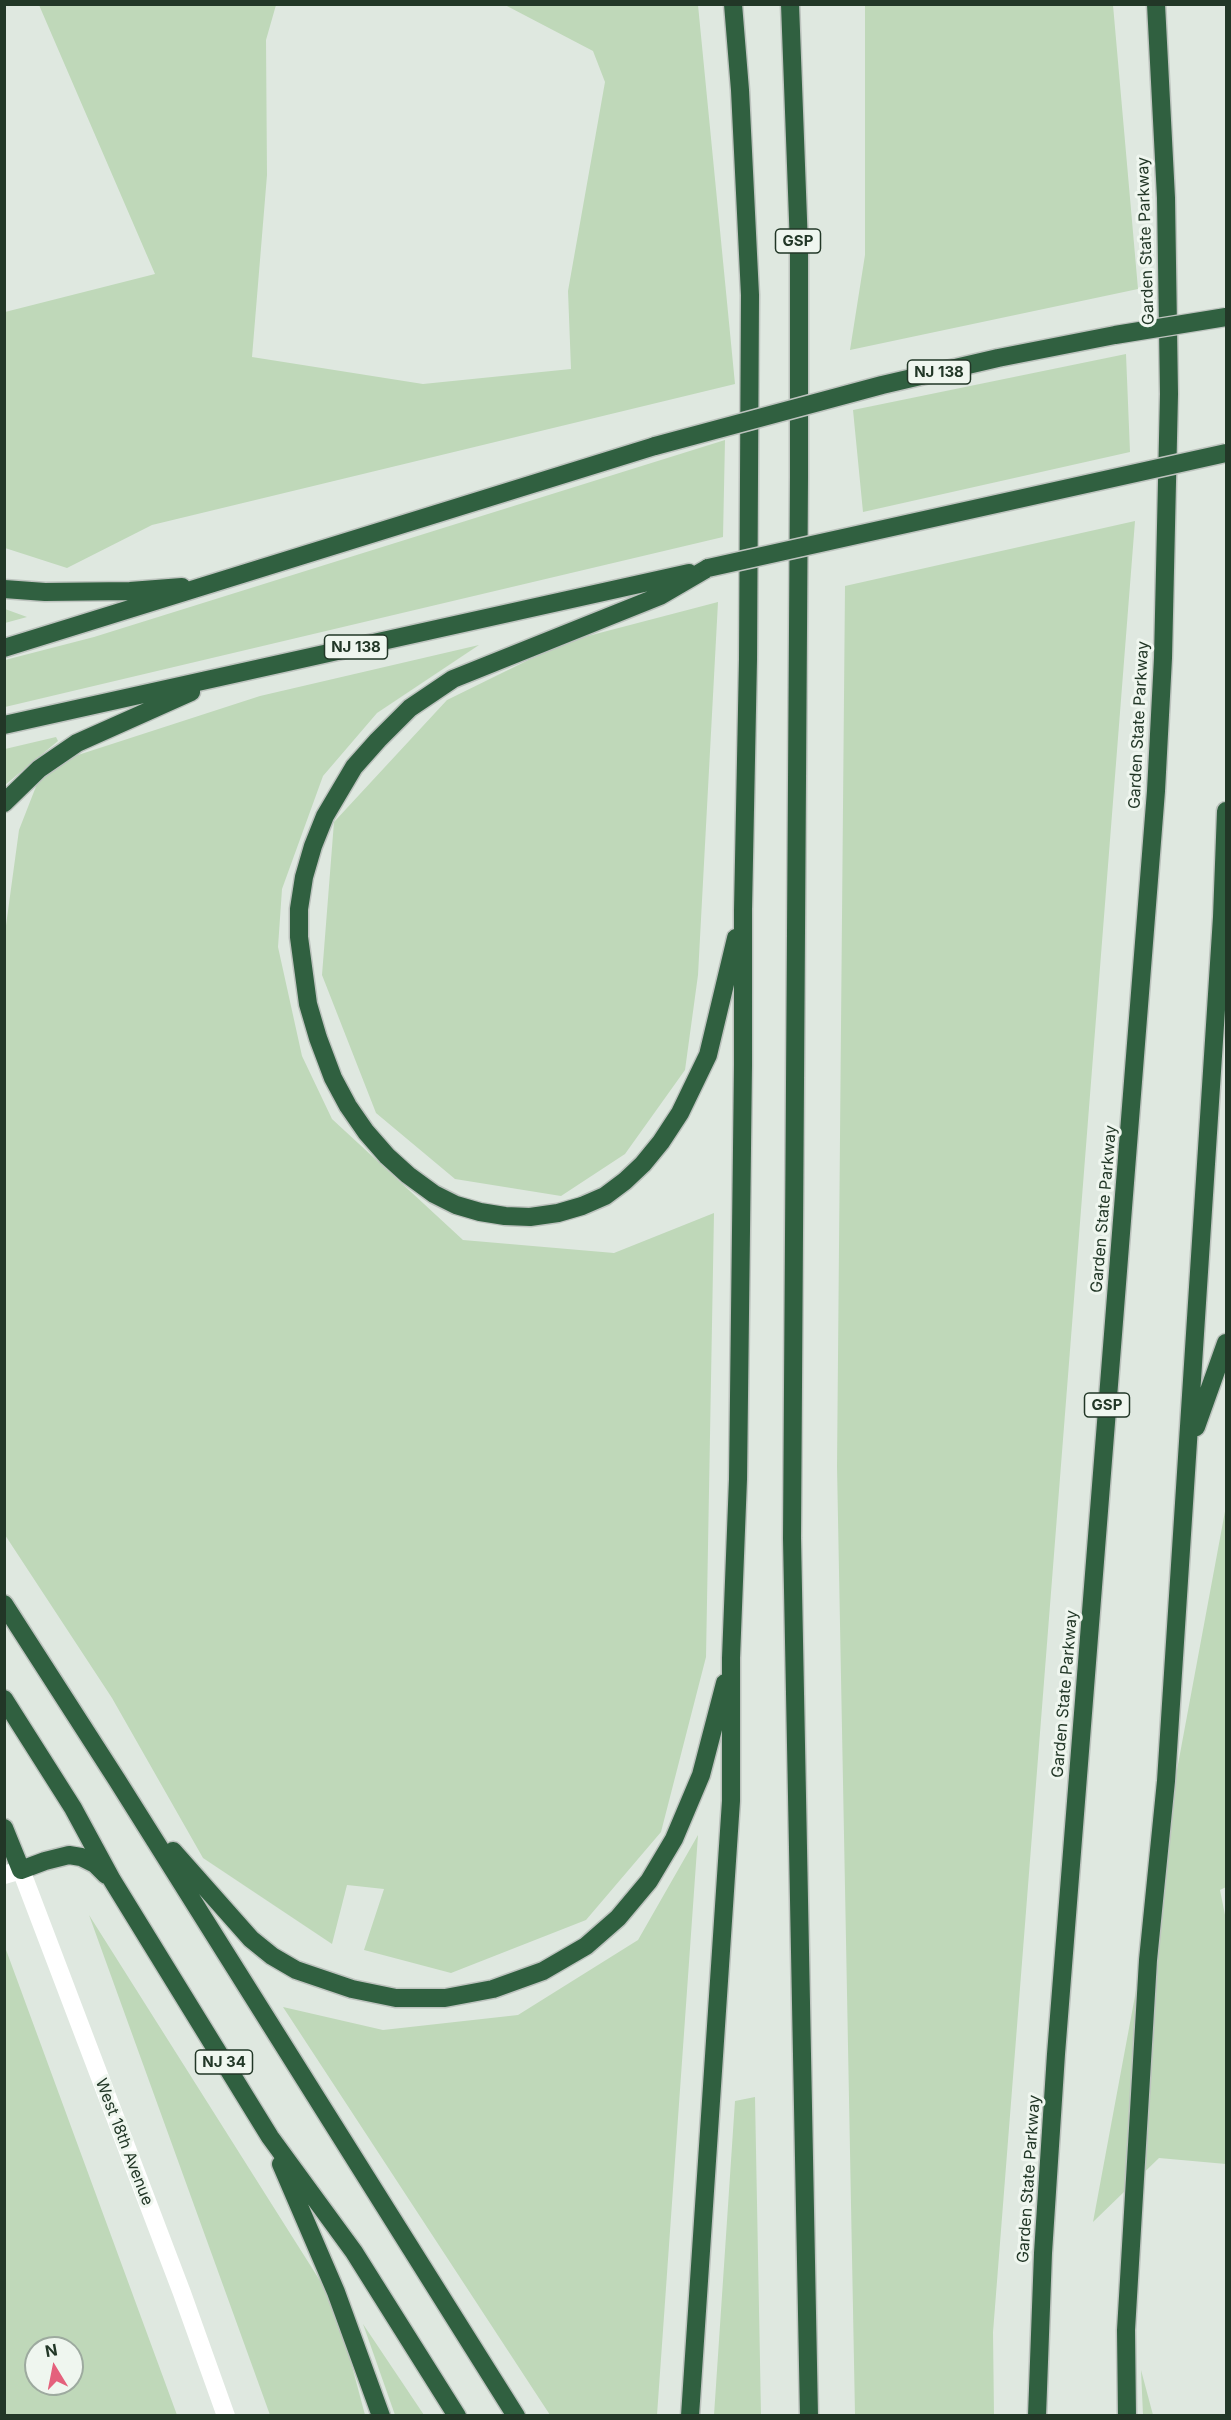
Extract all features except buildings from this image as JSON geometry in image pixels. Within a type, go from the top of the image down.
[{"type":"highway","points":[[690,2415],[731,1801],[731,1658],[738,1479],[750,295],[740,90],[733,4]]},
{"type":"highway","name":"GSP","points":[[790,4],[799,246],[792,1538],[809,2415]]},
{"type":"highway","name":"Garden State Parkway","points":[[1036,2415],[1043,2253],[1056,2054],[1154,814],[1163,669],[1169,394],[1166,198],[1156,4]]},
{"type":"highway","name":"NJ 138","points":[[4,648],[655,446],[882,385],[998,358],[1115,335],[1227,317]]},
{"type":"highway","name":"NJ 138","points":[[4,726],[1227,453]]},
{"type":"highway","points":[[708,568],[660,596],[453,679],[411,708],[378,740],[354,767],[339,790],[313,846],[304,877],[299,909],[302,969],[308,1004],[333,1077],[348,1106],[366,1132],[408,1175],[434,1194],[456,1205],[480,1212],[530,1217],[558,1213],[605,1196],[625,1182],[643,1164],[680,1113],[708,1055],[743,910]]},
{"type":"highway","points":[[4,589],[45,592],[130,591],[214,584]]},
{"type":"highway","points":[[4,803],[39,769],[77,743],[227,676]]},
{"type":"highway","points":[[1127,2415],[1126,2330],[1148,1960],[1167,1781],[1227,811]]},
{"type":"highway","points":[[1188,1449],[1227,1343]]},
{"type":"highway","points":[[4,1604],[516,2415]]},
{"type":"highway","points":[[117,1780],[204,1888],[250,1939],[272,1956],[296,1970],[352,1989],[412,1999],[472,1995],[520,1981],[543,1971],[586,1946],[618,1918],[649,1881],[674,1839],[701,1775],[731,1658]]},
{"type":"highway","name":"NJ 34","points":[[4,1699],[73,1808],[112,1880],[270,2137],[354,2252],[457,2415]]},
{"type":"highway","points":[[4,1828],[13,1872],[69,1855],[81,1857],[95,1864],[112,1880]]},
{"type":"highway","points":[[270,2137],[336,2292],[381,2415]]},
{"type":"highway","points":[[1114,2415],[1126,2330]]},
{"type":"street","name":"West 18th Avenue","points":[[13,1872],[182,2293],[226,2415]]},
{"type":"green space","points":[[39,5],[276,5],[266,40],[267,175],[252,357],[423,384],[571,369],[568,291],[605,82],[593,51],[505,5],[698,5],[735,384],[152,525],[67,568],[5,548],[5,312],[155,274]]},
{"type":"green space","points":[[865,5],[1113,5],[1138,289],[850,350],[865,255]]},
{"type":"green space","points":[[1126,354],[1130,452],[863,512],[853,410]]},
{"type":"green space","points":[[725,440],[723,537],[5,707],[5,660],[94,637]]},
{"type":"green space","points":[[1135,521],[993,2332],[994,2415],[855,2415],[837,1466],[845,586]]},
{"type":"green space","points":[[718,602],[698,975],[685,1070],[625,1154],[561,1196],[455,1179],[376,1113],[322,975],[334,822],[447,700],[565,642]]},
{"type":"green space","points":[[5,609],[27,617],[5,623]]},
{"type":"green space","points":[[479,645],[377,713],[323,776],[282,889],[278,947],[302,1056],[332,1119],[463,1240],[614,1253],[714,1213],[706,1657],[661,1832],[586,1920],[451,1973],[364,1950],[384,1889],[347,1885],[332,1944],[203,1858],[112,1698],[5,1535],[4,940],[19,830],[44,766],[260,696]]},
{"type":"green space","points":[[56,737],[58,741],[5,785],[5,749]]},
{"type":"green space","points":[[1226,1506],[1226,1887],[1220,1890],[1226,1920],[1226,2164],[1159,2158],[1093,2222]]},
{"type":"green space","points":[[698,1835],[657,2415],[550,2415],[283,2007],[383,2030],[518,2015],[638,1940]]},
{"type":"green space","points":[[89,1915],[336,2306],[365,2415],[270,2415]]},
{"type":"green space","points":[[4,1947],[5,1947],[177,2415],[5,2415]]},
{"type":"green space","points":[[755,2097],[761,2415],[714,2415],[735,2101]]},
{"type":"green space","points":[[363,2324],[424,2415],[395,2415]]},
{"type":"green space","points":[[1141,2370],[1153,2415],[1143,2415]]}]
